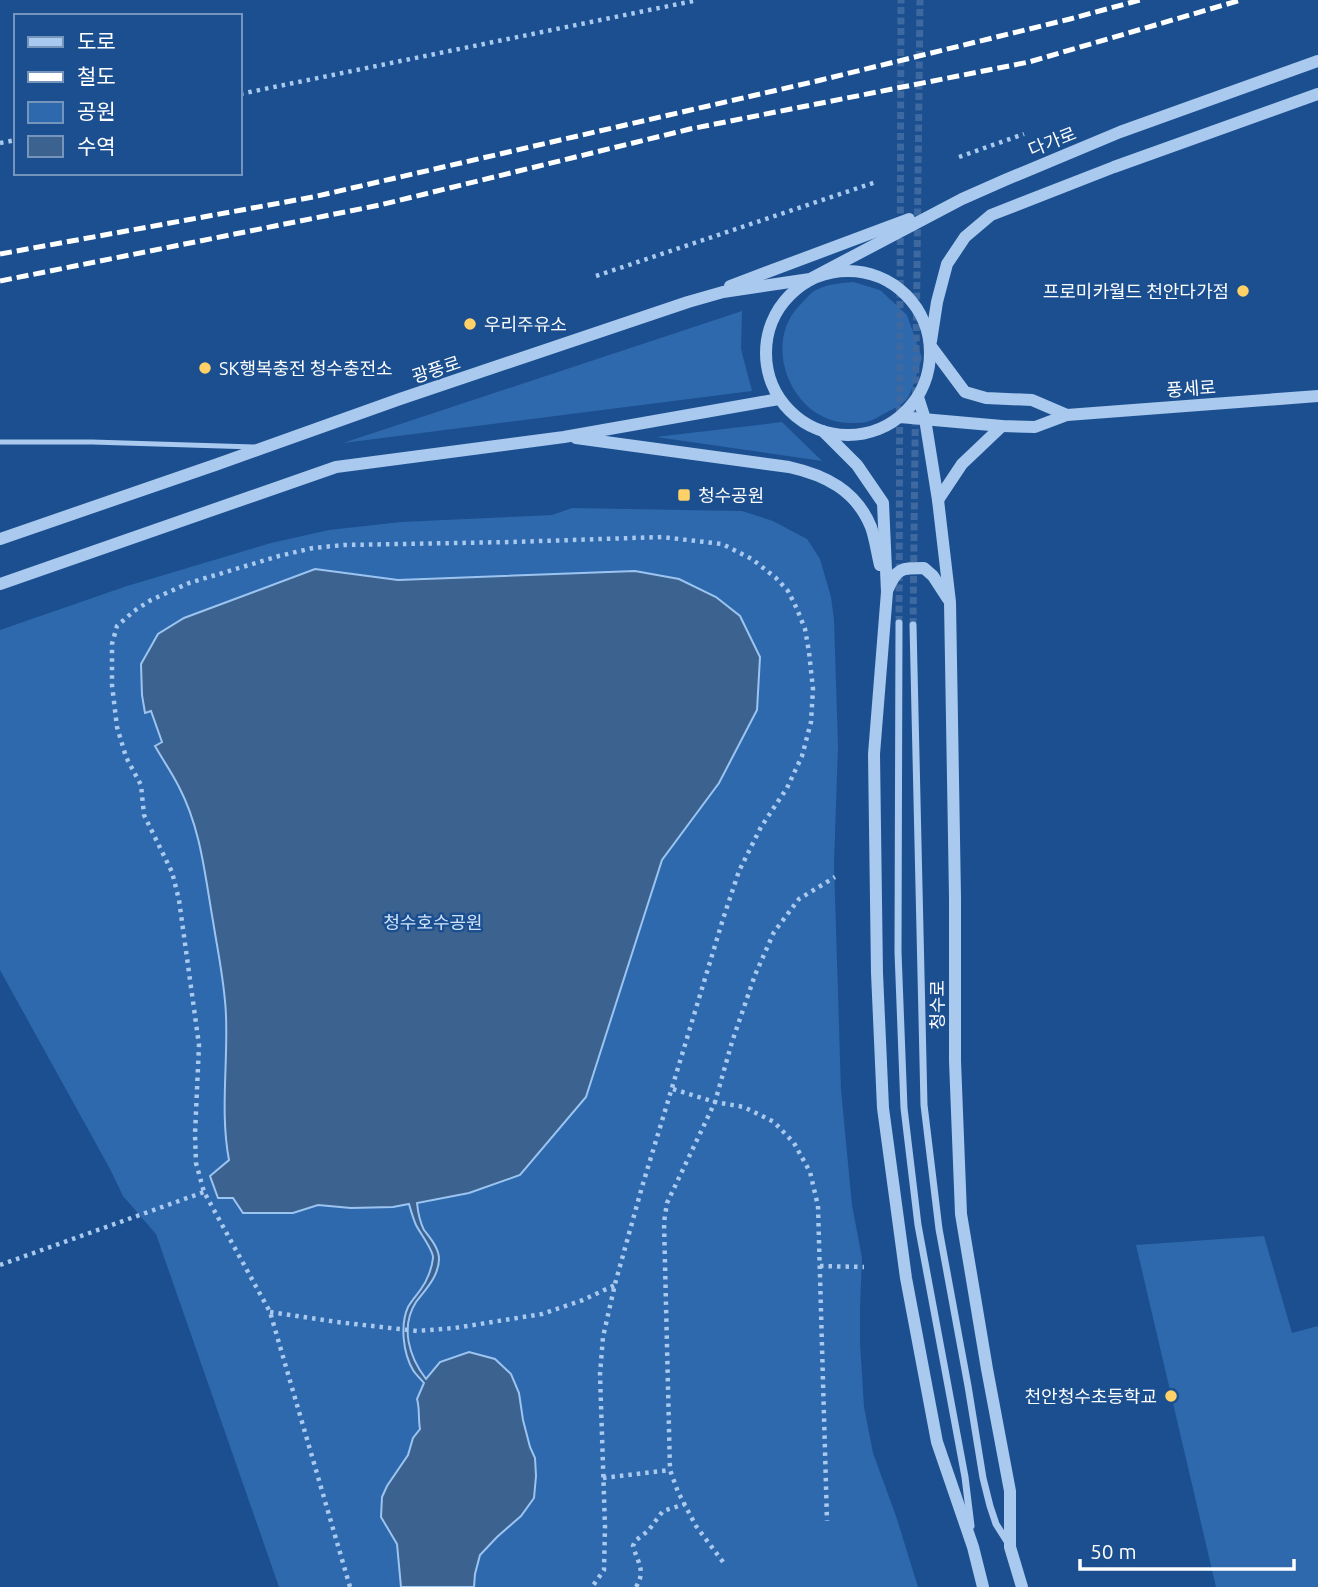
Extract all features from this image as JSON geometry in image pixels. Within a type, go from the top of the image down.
[{"type":"street","name":"다가로","points":[[810,279],[962,199],[1120,132],[1318,61]]},
{"type":"street","points":[[930,345],[923,319],[908,297],[887,281],[862,271],[836,271],[810,279],[788,295],[772,319],[765,345],[768,373],[779,398],[798,419],[823,431],[850,435],[877,430],[900,417],[918,397],[928,372],[937,302],[947,264],[965,237],[991,215],[1114,167],[1318,94]]},
{"type":"street","points":[[688,302],[962,199]]},
{"type":"street","name":"광풍로","points":[[0,539],[688,302],[723,292],[810,279]]},
{"type":"street","name":"풍세로","points":[[930,345],[965,392],[986,398],[1032,400],[1067,415]]},
{"type":"street","name":"풍세로","points":[[900,417],[1035,427],[1067,415],[1318,396]]},
{"type":"street","name":"청수로","points":[[918,397],[925,419],[938,500],[950,602],[955,1061],[961,1214],[1010,1491],[1010,1547],[1022,1587]]},
{"type":"street","points":[[0,584],[336,467],[564,437],[779,398]]},
{"type":"street","points":[[938,500],[962,464],[1002,426]]},
{"type":"street","points":[[823,431],[857,465],[883,503],[887,592],[874,754],[877,973],[883,1108],[906,1278],[937,1442],[973,1547],[983,1587]]},
{"type":"street","points":[[564,437],[813,472],[839,486],[858,505],[871,527],[887,592]]},
{"type":"street","points":[[887,592],[895,573],[905,568],[923,568],[933,576],[950,602]]},
{"type":"street","points":[[899,623],[898,952],[904,1108],[918,1226],[965,1476],[973,1547]]},
{"type":"street","points":[[913,625],[924,1105],[939,1229],[983,1478],[993,1515],[1010,1547]]},
{"type":"lane","points":[[0,442],[264,447]]},
{"type":"path","points":[[242,94],[698,0]]},
{"type":"path","points":[[960,157],[1024,134]]},
{"type":"path","points":[[596,276],[876,182]]},
{"type":"path","points":[[350,1587],[270,1312],[204,1192],[196,1163],[199,1045],[179,900],[172,872],[144,815],[141,785],[126,757],[117,727],[112,685],[112,644],[117,626],[151,600],[189,583],[313,548],[662,537],[722,544],[758,563],[788,591],[805,629],[813,690],[811,722],[802,756],[787,788],[761,827],[739,871],[615,1284],[603,1337],[600,1374],[604,1570],[592,1587]]},
{"type":"path","points":[[723,1562],[696,1526],[670,1470],[664,1222],[667,1203],[715,1102],[739,1019],[774,932],[799,898],[835,877]]},
{"type":"path","points":[[673,1089],[715,1102],[744,1107],[774,1122],[794,1143],[810,1172],[818,1206],[827,1521]]},
{"type":"path","points":[[0,1265],[204,1192]]},
{"type":"path","points":[[820,1266],[864,1267]]},
{"type":"path","points":[[270,1312],[414,1331],[455,1328],[541,1314],[583,1300],[615,1284]]},
{"type":"path","points":[[603,1478],[670,1470]]},
{"type":"path","points":[[636,1587],[642,1571],[633,1546],[635,1541],[648,1531],[663,1511],[685,1504]]},
{"type":"green space","points":[[853,282],[880,290],[907,315],[922,358],[905,402],[862,423],[830,420],[813,410],[799,396],[789,379],[783,360],[783,340],[788,322],[800,305],[821,288]]},
{"type":"green space","points":[[742,311],[741,349],[752,391],[343,443]]},
{"type":"green space","points":[[782,422],[822,461],[656,437]]},
{"type":"green space","name":"청수호수공원","points":[[572,508],[742,511],[773,521],[807,539],[820,559],[831,597],[834,620],[838,746],[834,864],[841,1090],[852,1205],[862,1258],[860,1343],[864,1407],[873,1453],[918,1587],[279,1587],[156,1234],[123,1196],[0,970],[0,630],[127,586],[271,543],[329,530],[401,522],[552,515]]},
{"type":"green space","points":[[1264,1236],[1292,1333],[1318,1326],[1318,1587],[1216,1587],[1136,1245]]},
{"type":"water","points":[[315,569],[398,580],[635,571],[679,579],[716,597],[740,616],[760,657],[757,710],[719,783],[662,860],[586,1097],[520,1175],[469,1193],[417,1203],[419,1217],[436,1247],[439,1259],[434,1277],[416,1302],[408,1321],[409,1342],[415,1361],[426,1379],[440,1362],[469,1352],[495,1359],[511,1374],[519,1393],[523,1420],[535,1458],[534,1498],[521,1516],[480,1555],[474,1587],[401,1587],[397,1544],[381,1517],[382,1497],[408,1455],[413,1438],[420,1429],[417,1399],[424,1383],[413,1370],[407,1356],[404,1322],[408,1307],[427,1278],[433,1255],[416,1225],[409,1204],[351,1208],[318,1205],[293,1213],[243,1213],[233,1198],[218,1198],[210,1176],[229,1160],[225,1124],[226,1034],[223,980],[197,836],[179,787],[155,746],[162,742],[151,711],[145,713],[141,664],[158,634],[184,618]]},
{"type":"tunnel","points":[[899,623],[901,0]]},
{"type":"tunnel","points":[[913,625],[920,0]]},
{"type":"railway","points":[[0,254],[313,197],[821,80],[1140,0]]},
{"type":"railway","points":[[0,281],[380,205],[690,129],[1029,62],[1241,0]]},
{"type":"place","name":"프로미카월드 천안다가점","points":[[1243,291]]},
{"type":"place","name":"우리주유소","points":[[470,324]]},
{"type":"place","name":"SK행복충전 청수충전소","points":[[205,368]]},
{"type":"place","name":"청수공원","points":[[684,495]]},
{"type":"place","name":"천안청수초등학교","points":[[1171,1396]]}]
